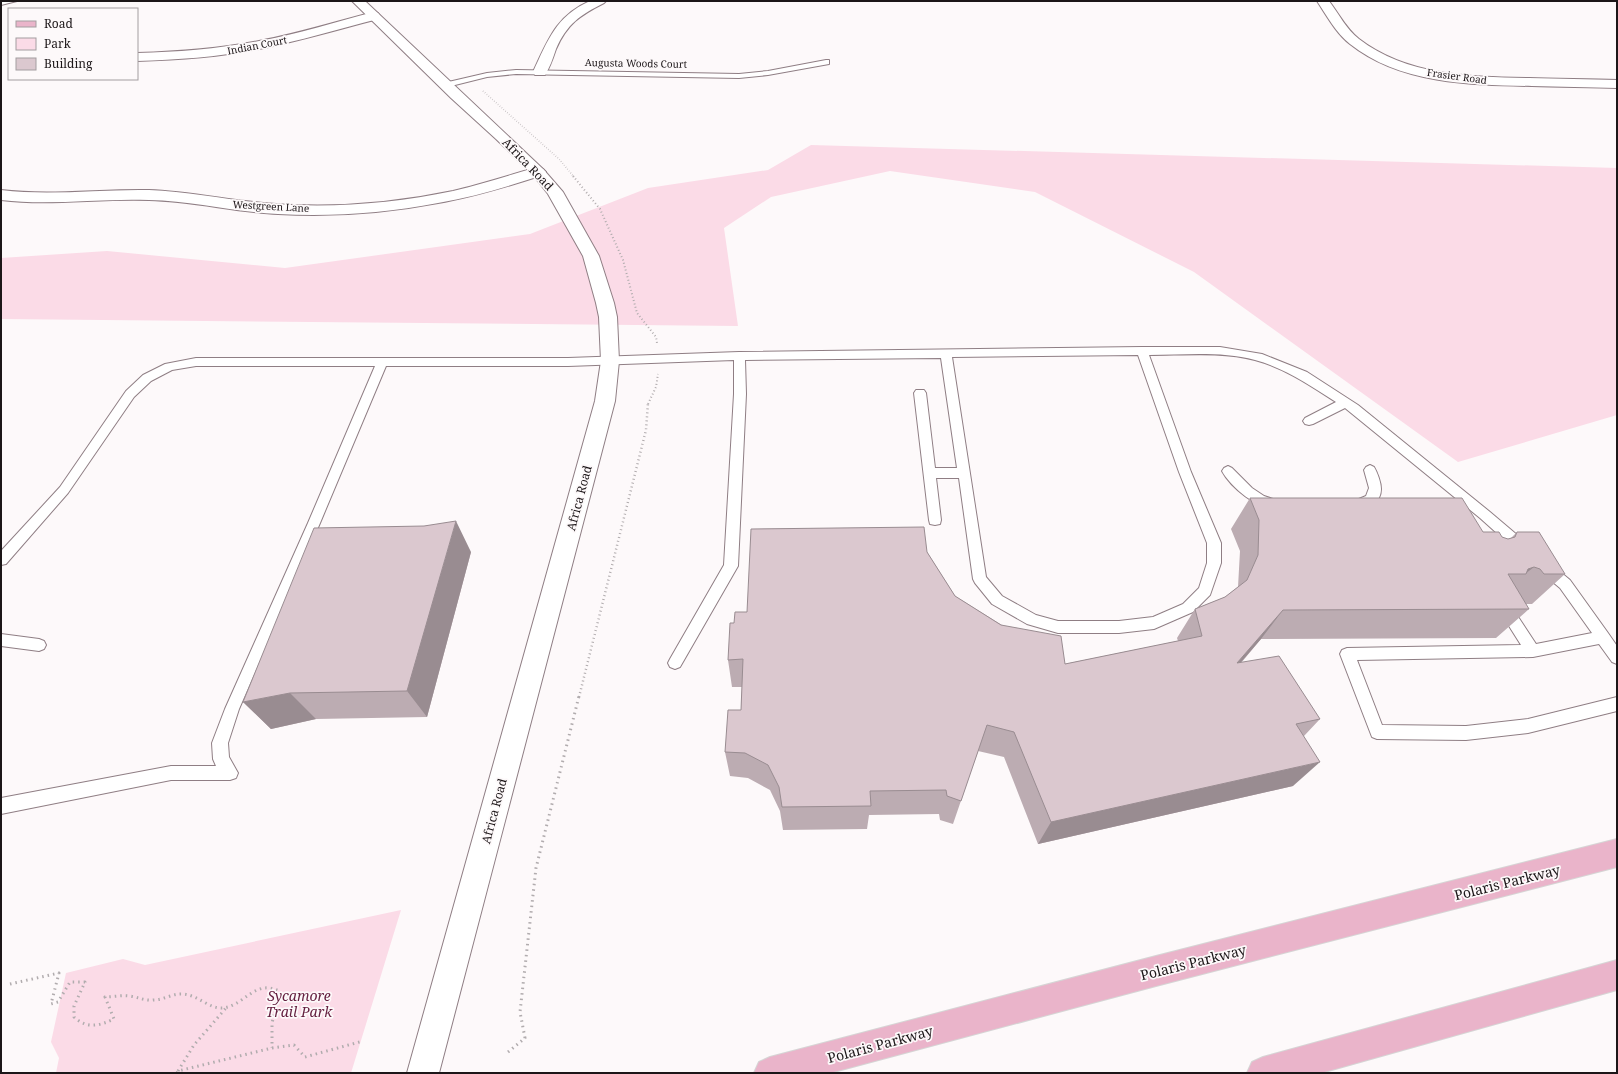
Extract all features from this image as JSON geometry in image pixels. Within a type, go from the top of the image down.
[{"type":"main road","name":"Polaris Parkway","points":[[770,1073],[1617,853]]},
{"type":"main road","points":[[1263,1073],[1617,975]]},
{"type":"street","name":"Africa Road","points":[[358,1],[538,172],[555,192],[591,256],[606,310],[610,360],[605,401],[423,1073]]},
{"type":"street","points":[[540,72],[561,27],[568,19],[578,12],[600,1]]},
{"type":"street","name":"Frasier Road","points":[[1323,1],[1354,42],[1382,57],[1419,70],[1451,78],[1480,81],[1617,84]]},
{"type":"street","name":"Indian Court","points":[[138,57],[194,54],[244,48],[285,40],[374,16]]},
{"type":"street","name":"Westgreen Lane","points":[[1,195],[13,197],[63,197],[150,195],[243,206],[293,210],[363,207],[424,201],[473,191],[538,172]]},
{"type":"lane","points":[[1,4],[14,1]]},
{"type":"lane","name":"Augusta Woods Court","points":[[446,85],[501,73],[540,72],[739,76],[768,73],[826,62]]},
{"type":"lane","points":[[1,560],[64,490],[130,394],[147,378],[169,366],[196,362],[382,363],[610,360],[739,356],[1220,350],[1258,357],[1303,375],[1346,402],[1485,515],[1565,584],[1617,658]]},
{"type":"lane","points":[[946,354],[980,579],[997,600],[1032,620],[1058,627],[1119,627],[1154,623],[1188,608],[1205,591],[1214,563],[1214,543],[1185,472],[1142,351]]},
{"type":"lane","points":[[675,663],[731,566],[740,394],[739,356]]},
{"type":"lane","points":[[1,806],[172,773],[230,773],[222,759],[220,743],[232,710],[382,363]]},
{"type":"lane","points":[[920,393],[935,520]]},
{"type":"lane","points":[[1309,421],[1346,402]]},
{"type":"lane","points":[[1348,504],[1363,504],[1372,499],[1375,488],[1370,470]]},
{"type":"lane","points":[[1228,471],[1254,496],[1266,502],[1280,504]]},
{"type":"lane","points":[[929,473],[964,473]]},
{"type":"lane","points":[[1474,526],[1485,515]]},
{"type":"lane","points":[[1502,604],[1533,651]]},
{"type":"lane","points":[[1603,637],[1533,651],[1347,654],[1378,732],[1466,733],[1528,726],[1617,704]]},
{"type":"lane","points":[[1,640],[39,645]]},
{"type":"path","points":[[508,1052],[525,1038],[520,1012],[536,868],[646,430],[648,402],[656,387],[658,378]]},
{"type":"path","points":[[10,984],[59,973],[51,1004],[58,1002],[70,982],[85,982],[74,1006],[74,1016],[80,1023],[89,1026],[101,1025],[114,1019],[105,997],[132,996],[143,1000],[156,1000],[183,993],[194,996],[215,1008],[226,1008],[240,1002],[253,992],[264,987],[273,987],[279,991],[280,1000],[273,1016],[272,1024],[274,1037],[272,1048]]},
{"type":"path","points":[[178,1072],[194,1045],[226,1008]]},
{"type":"path","points":[[178,1072],[272,1048],[294,1045],[305,1057],[363,1041]]},
{"type":"green space","points":[[811,145],[1617,168],[1617,415],[1458,462],[1194,272],[1035,192],[890,171],[771,197],[724,228],[738,326],[1,319],[1,258],[107,251],[285,268],[530,234],[648,188],[768,170]]},
{"type":"green space","name":"Sycamore Trail Park","points":[[401,910],[351,1073],[56,1073],[59,1058],[51,1042],[66,973],[123,959],[145,965]]},
{"type":"building","points":[[1250,498],[1462,498],[1483,532],[1499,532],[1502,537],[1508,539],[1515,537],[1517,532],[1539,532],[1565,574],[1544,574],[1540,569],[1534,567],[1528,569],[1526,574],[1508,574],[1529,609],[1283,610],[1237,663],[1279,656],[1320,719],[1296,724],[1320,762],[1051,822],[1014,732],[987,725],[961,801],[947,796],[946,790],[870,791],[871,806],[782,807],[779,787],[768,765],[745,753],[725,752],[728,710],[741,710],[743,659],[728,660],[730,623],[734,623],[735,612],[747,612],[751,529],[924,527],[927,552],[955,596],[1001,625],[1061,636],[1065,664],[1202,636],[1195,609],[1225,597],[1247,580],[1258,555],[1259,520]]},
{"type":"building","points":[[456,521],[407,691],[290,693],[243,702],[314,528],[424,526]]}]
